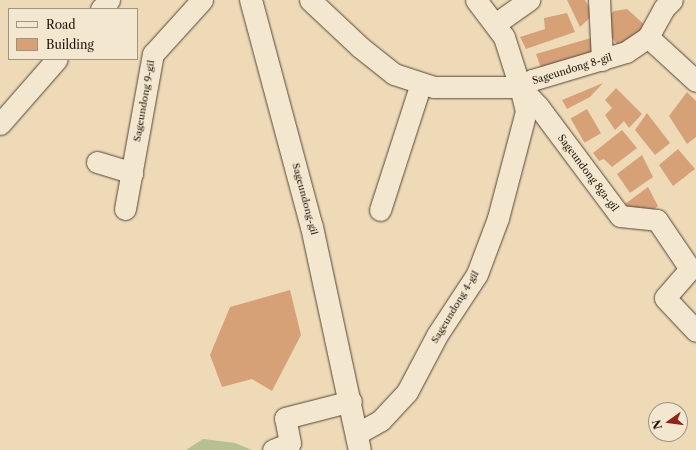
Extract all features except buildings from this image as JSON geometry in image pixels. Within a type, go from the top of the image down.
[{"type":"street","points":[[102,8],[109,0]]},
{"type":"street","name":"Sageundong 9-gil","points":[[125,209],[153,54],[202,0]]},
{"type":"street","name":"Sageundong-gil","points":[[252,0],[312,227],[359,442]]},
{"type":"street","name":"Sageundong 8-gil","points":[[310,0],[360,47],[394,74],[434,87],[520,87],[532,80],[626,52],[648,37],[664,8],[672,0]]},
{"type":"street","name":"Sageundong 8ga-gil","points":[[476,0],[504,37],[520,87],[538,106],[620,216],[657,220],[690,269],[665,298],[696,331]]},
{"type":"street","points":[[495,24],[529,0]]},
{"type":"street","points":[[599,0],[602,60]]},
{"type":"street","points":[[648,37],[696,81]]},
{"type":"street","points":[[0,124],[56,60]]},
{"type":"street","points":[[380,210],[421,83]]},
{"type":"street","name":"Sageundong 4-gil","points":[[359,442],[407,392],[437,335],[477,274],[498,218],[526,111],[520,87]]},
{"type":"street","points":[[97,162],[132,173]]},
{"type":"street","points":[[273,450],[290,443],[285,418],[351,401]]},
{"type":"green space","points":[[203,439],[235,443],[252,450],[186,450]]}]
